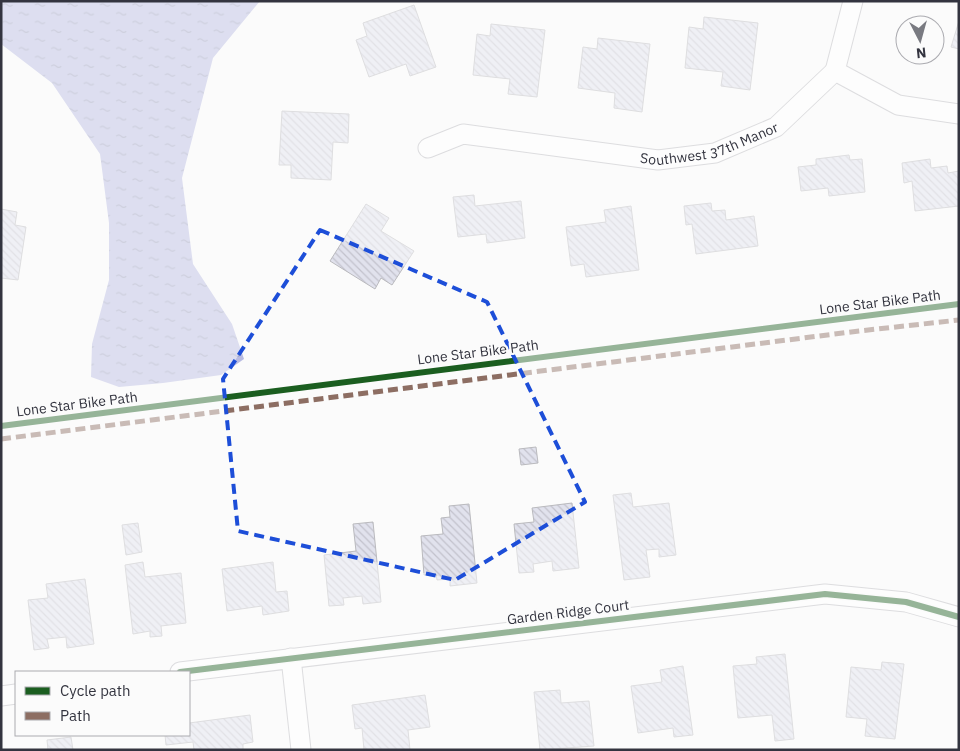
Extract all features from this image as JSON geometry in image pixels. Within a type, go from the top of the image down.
[{"type":"street","points":[[853,1],[835,71],[898,105],[959,114]]},
{"type":"street","name":"Southwest 37th Manor","points":[[428,148],[463,134],[658,160],[715,153],[776,127],[835,71]]},
{"type":"street","name":"Garden Ridge Court","points":[[188,671],[826,594],[906,602],[959,617]]},
{"type":"street","points":[[291,658],[301,750]]},
{"type":"street","points":[[1,696],[15,694]]},
{"type":"highlighted area","points":[[320,230],[487,302],[585,502],[455,580],[238,531],[223,379]]},
{"type":"water","points":[[1,1],[260,1],[213,58],[182,178],[193,264],[232,324],[244,359],[221,375],[119,387],[91,377],[92,344],[109,280],[109,223],[100,154],[52,83],[1,44]]},
{"type":"building","points":[[414,5],[436,67],[410,76],[406,64],[369,77],[356,40],[367,36],[363,23]]},
{"type":"building","points":[[704,17],[758,23],[750,90],[721,86],[723,72],[685,68],[689,27],[703,29]]},
{"type":"building","points":[[959,21],[959,49],[951,47]]},
{"type":"building","points":[[491,24],[545,30],[537,97],[508,94],[510,79],[473,75],[477,34],[490,36]]},
{"type":"building","points":[[598,38],[650,44],[642,112],[614,108],[615,93],[578,88],[583,47],[597,49]]},
{"type":"building","points":[[282,111],[349,114],[348,143],[333,142],[331,180],[291,178],[291,165],[279,165]]},
{"type":"building","points":[[849,155],[850,160],[862,159],[865,192],[829,196],[828,188],[801,191],[798,167],[816,165],[816,159]]},
{"type":"building","points":[[930,159],[931,168],[947,166],[948,173],[959,171],[959,206],[915,211],[912,181],[904,183],[902,163]]},
{"type":"building","points":[[474,195],[475,206],[521,201],[525,238],[487,243],[486,234],[458,237],[453,197]]},
{"type":"building","points":[[711,203],[712,211],[725,210],[726,220],[754,216],[758,246],[696,254],[692,224],[686,225],[684,206]]},
{"type":"building","points":[[366,204],[389,218],[381,231],[414,251],[392,285],[381,278],[375,289],[330,261]]},
{"type":"building","points":[[631,206],[639,270],[586,277],[584,264],[571,266],[566,227],[606,222],[604,210]]},
{"type":"building","points":[[1,209],[17,212],[15,225],[26,227],[18,280],[1,278]]},
{"type":"building","points":[[536,447],[538,463],[521,465],[519,449]]},
{"type":"building","points":[[631,493],[633,507],[669,503],[676,555],[659,557],[659,549],[646,550],[650,577],[624,580],[613,495]]},
{"type":"building","points":[[572,503],[579,568],[553,571],[552,561],[533,564],[534,572],[519,573],[514,524],[534,522],[532,508]]},
{"type":"building","points":[[469,504],[477,583],[450,586],[450,579],[437,580],[436,574],[424,575],[421,536],[443,534],[441,518],[450,517],[449,506]]},
{"type":"building","points":[[373,522],[381,602],[363,604],[362,596],[343,598],[344,605],[329,606],[324,555],[356,551],[353,524]]},
{"type":"building","points":[[138,523],[142,552],[126,555],[122,525]]},
{"type":"building","points":[[143,562],[145,577],[181,573],[186,623],[161,626],[162,636],[150,637],[150,631],[133,634],[125,565]]},
{"type":"building","points":[[273,562],[276,592],[287,591],[289,611],[263,615],[262,606],[227,611],[222,569]]},
{"type":"building","points":[[85,579],[94,644],[67,648],[66,637],[47,639],[49,648],[34,650],[28,600],[48,598],[46,584]]},
{"type":"building","points":[[785,654],[794,739],[775,741],[772,715],[738,718],[733,666],[757,664],[756,657]]},
{"type":"building","points":[[882,662],[904,664],[895,739],[865,736],[867,719],[846,717],[851,667],[881,670]]},
{"type":"building","points":[[683,666],[693,735],[674,737],[673,728],[638,733],[631,686],[662,682],[660,670]]},
{"type":"building","points":[[560,690],[561,703],[589,701],[594,746],[540,750],[534,692]]},
{"type":"building","points":[[425,695],[430,727],[408,730],[410,750],[364,750],[362,728],[355,729],[352,705]]},
{"type":"building","points":[[250,715],[253,742],[243,744],[243,750],[194,750],[193,742],[166,745],[165,736],[190,736],[190,723]]},
{"type":"building","points":[[71,737],[73,750],[48,750],[47,740]]},
{"type":"marked path","points":[[1,439],[959,320]]},
{"type":"cycle path","name":"Lone Star Bike Path","points":[[1,426],[959,304]]},
{"type":"cycle path","points":[[188,671],[825,594],[906,602],[959,617]]}]
